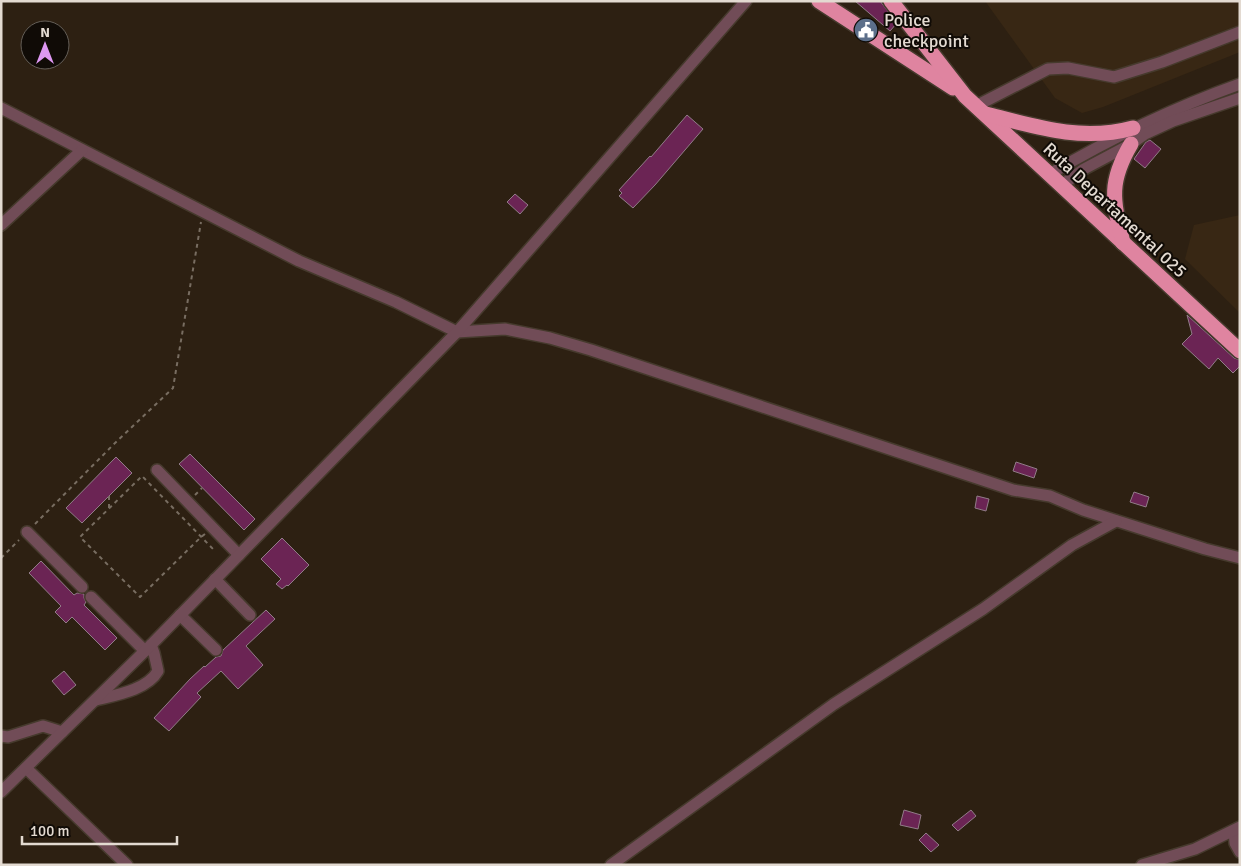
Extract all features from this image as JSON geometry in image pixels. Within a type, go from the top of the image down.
[{"type":"highway","name":"Ruta Departamental 025","points":[[819,1],[975,105]]},
{"type":"highway","name":"Ruta Departamental 025","points":[[891,1],[975,105],[1240,351]]},
{"type":"highway","points":[[975,105],[1059,132],[1113,134],[1134,128]]},
{"type":"highway","points":[[1123,243],[1116,214],[1115,178],[1122,158],[1131,144]]},
{"type":"street","points":[[1,792],[148,648],[457,332],[746,1]]},
{"type":"street","points":[[975,105],[1048,69],[1068,68],[1114,77],[1162,62],[1240,32]]},
{"type":"street","points":[[1050,174],[1134,128],[1183,105],[1240,84]]},
{"type":"street","points":[[1062,185],[1096,162],[1131,144],[1145,134],[1174,121],[1240,98]]},
{"type":"street","points":[[1,108],[299,262],[396,302],[457,332],[505,328],[583,347],[1013,490],[1050,496],[1116,521],[1240,558]]},
{"type":"street","points":[[1,225],[82,150]]},
{"type":"street","points":[[157,470],[239,555]]},
{"type":"street","points":[[614,862],[834,704],[983,609],[1072,545],[1116,521]]},
{"type":"street","points":[[27,532],[82,587]]},
{"type":"street","points":[[215,579],[250,615]]},
{"type":"street","points":[[92,597],[154,652],[158,671],[153,680],[123,693],[94,701]]},
{"type":"street","points":[[180,615],[216,650]]},
{"type":"street","points":[[1,736],[8,737],[43,726],[62,732]]},
{"type":"street","points":[[26,768],[127,865]]},
{"type":"street","points":[[1237,829],[1235,843],[1240,852]]},
{"type":"street","points":[[1142,865],[1195,849],[1237,829]]},
{"type":"path","points":[[1,558],[113,445],[173,388],[202,212]]},
{"type":"path","points":[[212,527],[201,537],[140,597],[80,536],[142,476],[201,537],[214,550]]},
{"type":"path","points":[[109,496],[109,508]]},
{"type":"shaded area","points":[[985,1],[1240,1],[1240,52],[1103,107],[1082,113],[1055,98]]},
{"type":"shaded area","points":[[1240,215],[1240,313],[1185,259],[1194,225]]},
{"type":"building","points":[[855,1],[880,1],[897,23],[890,31]]},
{"type":"building","points":[[687,115],[703,129],[633,208],[619,196],[622,193],[619,190],[651,157]]},
{"type":"building","points":[[1150,140],[1161,149],[1145,168],[1134,159],[1146,142]]},
{"type":"building","points":[[515,194],[528,205],[520,214],[507,202]]},
{"type":"building","points":[[1187,315],[1234,358],[1240,360],[1240,366],[1233,373],[1218,358],[1209,369],[1182,344],[1192,334]]},
{"type":"building","points":[[190,454],[255,519],[244,530],[179,464]]},
{"type":"building","points":[[116,457],[132,473],[82,523],[66,508]]},
{"type":"building","points":[[1016,462],[1037,469],[1034,478],[1013,471]]},
{"type":"building","points":[[1134,492],[1149,497],[1146,507],[1130,502]]},
{"type":"building","points":[[977,496],[989,499],[986,511],[975,508]]},
{"type":"building","points":[[282,538],[309,565],[288,586],[282,589],[276,584],[281,579],[261,559]]},
{"type":"building","points":[[41,561],[74,595],[77,593],[84,594],[86,602],[84,605],[117,638],[105,650],[72,617],[66,623],[55,612],[61,606],[29,573]]},
{"type":"building","points":[[266,610],[275,619],[246,646],[263,665],[238,689],[221,671],[197,693],[201,697],[169,731],[154,718],[190,679],[216,657],[221,656],[223,650]]},
{"type":"building","points":[[64,671],[76,685],[64,695],[52,681]]},
{"type":"building","points":[[904,810],[921,815],[918,829],[900,825]]},
{"type":"building","points":[[971,810],[976,816],[958,831],[952,825]]},
{"type":"building","points":[[926,833],[939,845],[931,852],[919,840]]},
{"type":"place","name":"Police checkpoint","points":[[866,30]]}]
